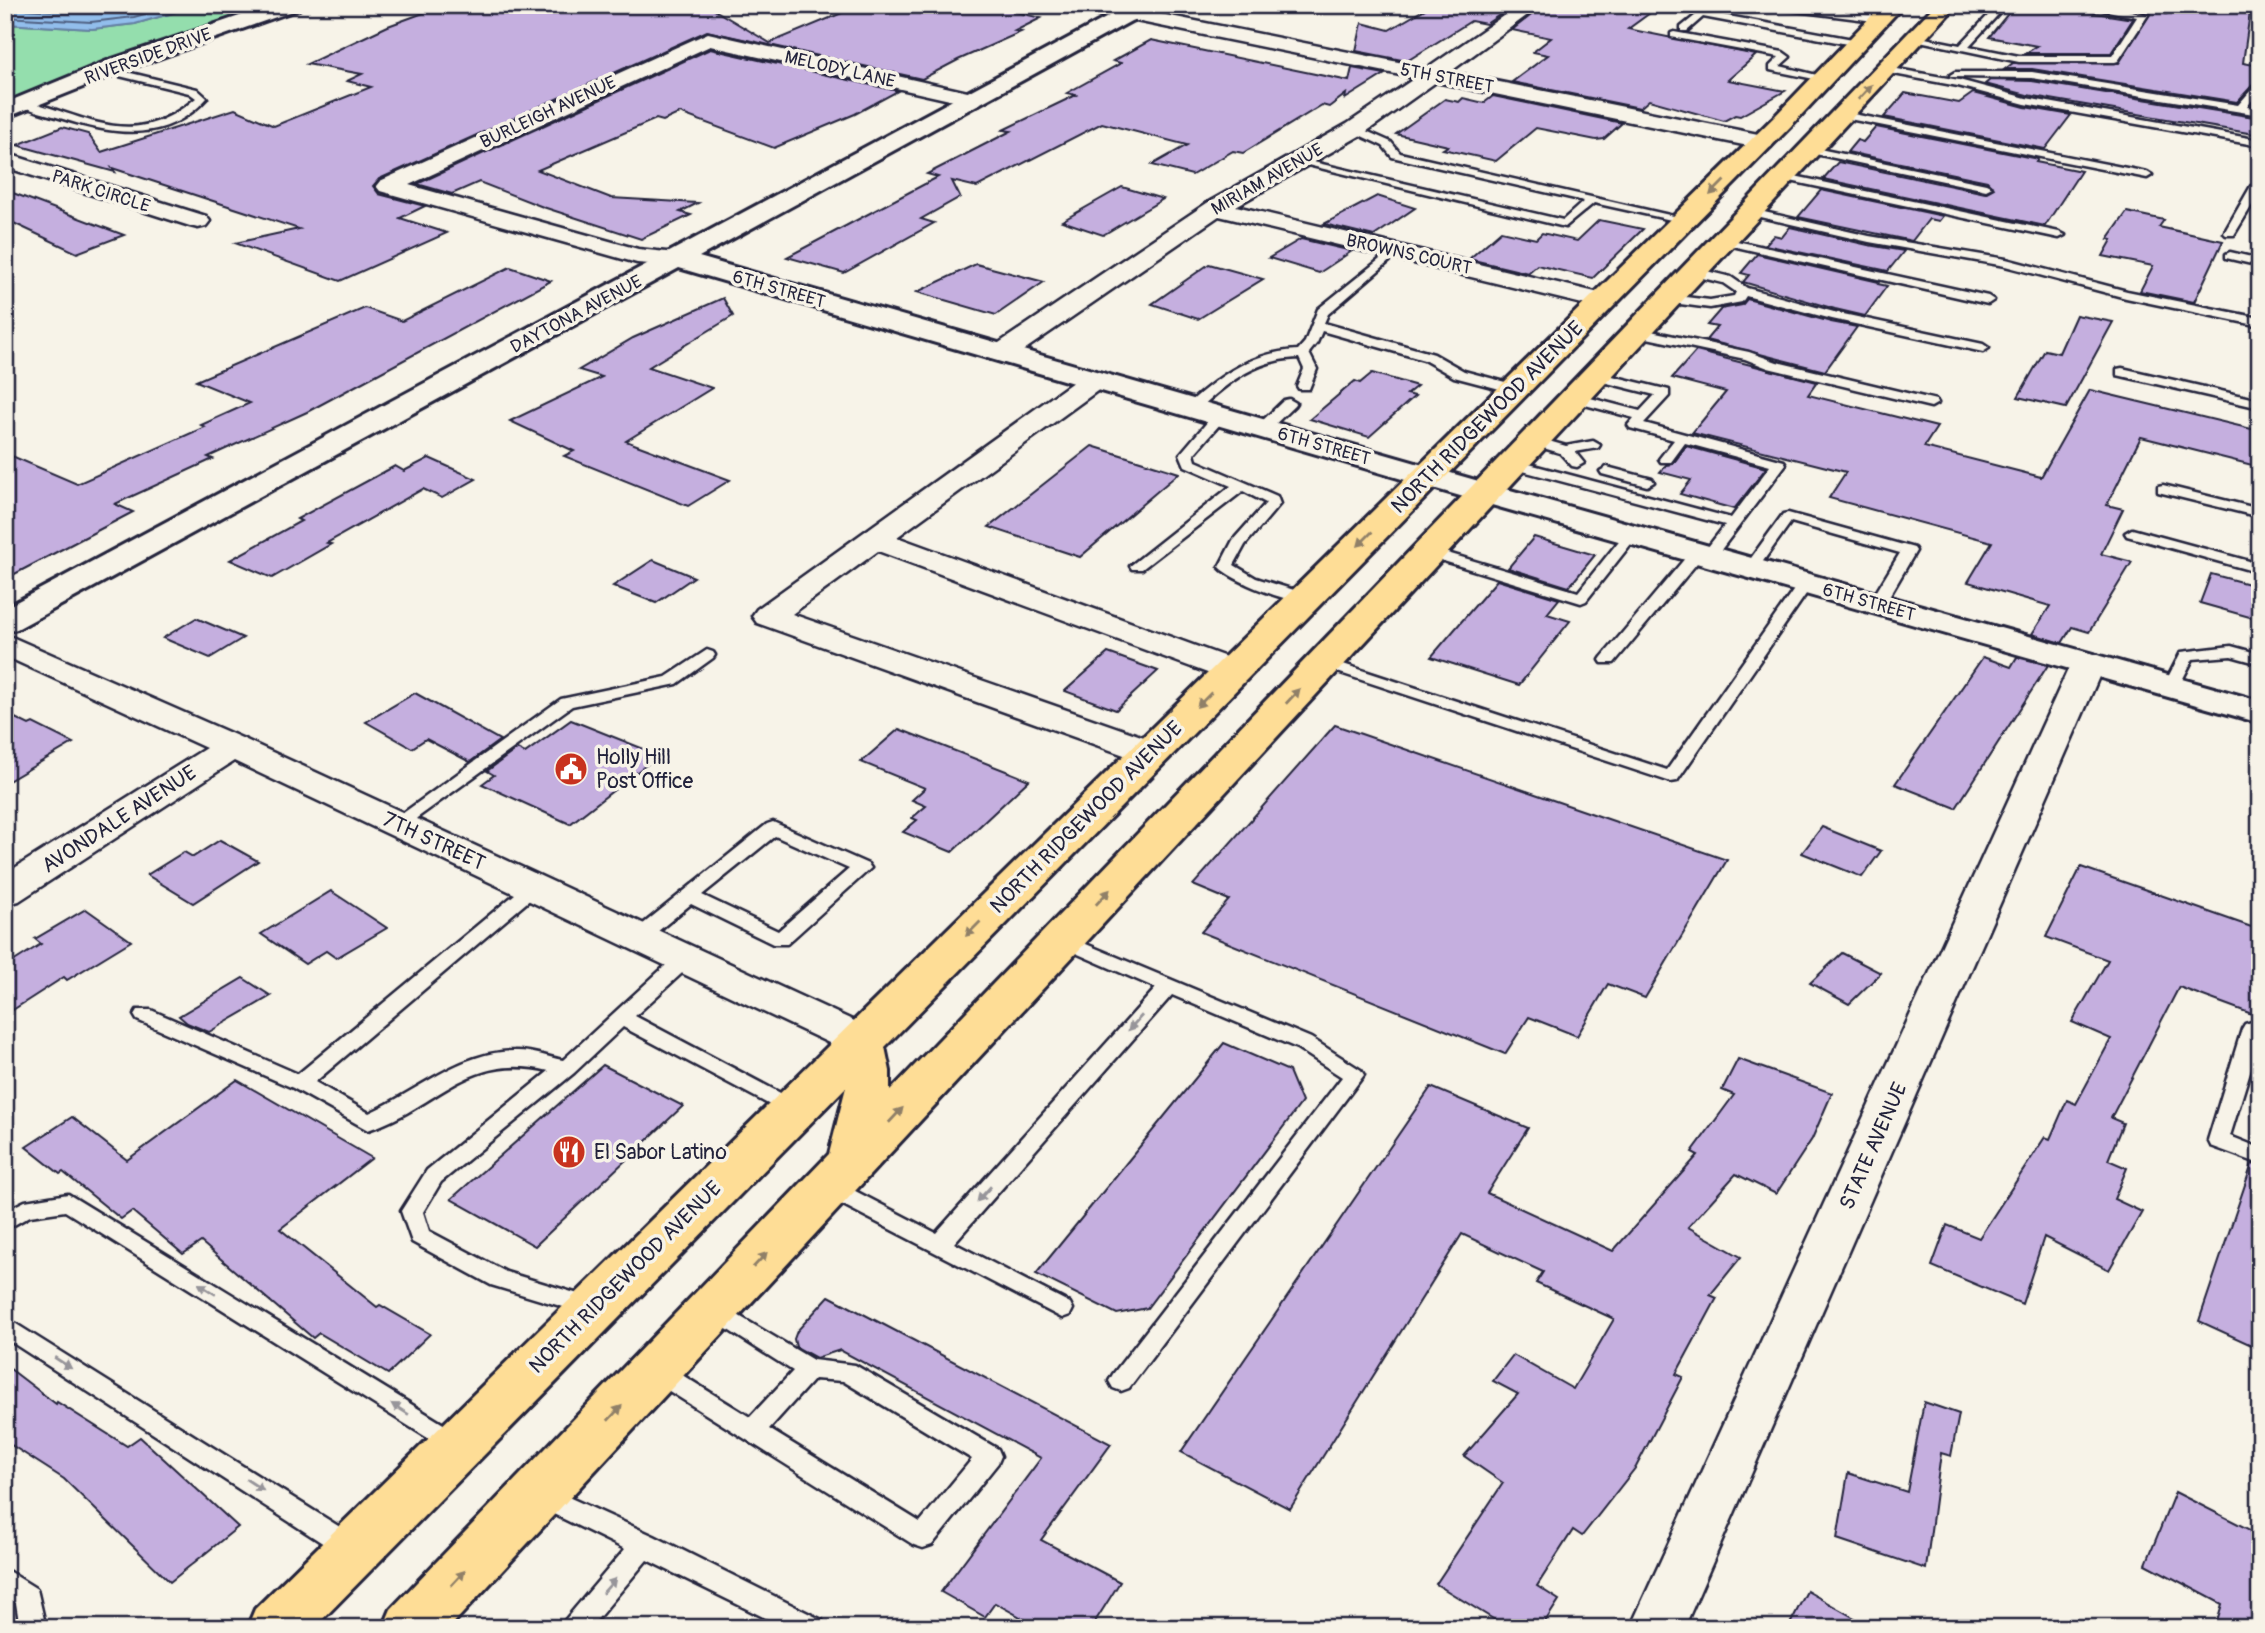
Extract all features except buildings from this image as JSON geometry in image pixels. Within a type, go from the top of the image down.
[{"type":"main road","points":[[411,1628],[1485,493],[1538,451],[1586,387],[1947,5]]},
{"type":"main road","name":"NORTH RIDGEWOOD AVENUE","points":[[275,1628],[593,1307],[1685,220],[1888,12]]},
{"type":"main road","points":[[1784,177],[1772,132],[1791,137],[1810,150]]},
{"type":"main road","points":[[839,1176],[870,1089],[869,1061],[861,1041]]},
{"type":"street","name":"RIVERSIDE DRIVE","points":[[15,107],[106,70],[292,5]]},
{"type":"street","name":"5TH STREET","points":[[1071,5],[1135,11],[1433,76],[1772,132]]},
{"type":"street","name":"MIRIAM AVENUE","points":[[1002,353],[1215,208],[1355,129],[1532,5]]},
{"type":"street","name":"DAYTONA AVENUE","points":[[5,622],[1135,11]]},
{"type":"street","name":"MELODY LANE","points":[[708,39],[972,99]]},
{"type":"street","name":"BURLEIGH AVENUE","points":[[388,186],[708,39]]},
{"type":"street","name":"PARK CIRCLE","points":[[5,160],[198,221]]},
{"type":"street","name":"6TH STREET","points":[[388,186],[637,256],[676,259],[1428,477],[2260,712]]},
{"type":"street","name":"BROWNS COURT","points":[[1215,208],[1603,301]]},
{"type":"street","points":[[1094,380],[768,616],[1151,752]]},
{"type":"street","points":[[874,539],[1233,671]]},
{"type":"street","name":"7TH STREET","points":[[5,644],[861,1041]]},
{"type":"street","name":"STATE AVENUE","points":[[1657,1628],[2088,663]]},
{"type":"street","name":"AVONDALE AVENUE","points":[[5,892],[232,747]]},
{"type":"lane","points":[[1754,5],[1888,12]]},
{"type":"lane","points":[[1962,48],[2003,5]]},
{"type":"lane","points":[[1915,39],[2019,59],[2115,59],[2143,15],[2096,6]]},
{"type":"lane","points":[[1684,29],[1701,14],[1858,43]]},
{"type":"lane","points":[[1674,35],[1780,54],[1785,57],[1770,71],[1824,78]]},
{"type":"lane","points":[[15,107],[107,126],[144,130],[160,126],[202,98],[193,91],[106,70]]},
{"type":"lane","points":[[1885,70],[1959,83],[2025,101],[2260,142]]},
{"type":"lane","points":[[1917,76],[2032,75],[2260,112]]},
{"type":"lane","points":[[2241,108],[2260,83]]},
{"type":"lane","points":[[1843,115],[2147,175]]},
{"type":"lane","points":[[1355,129],[1387,144],[1396,155],[1685,220]]},
{"type":"lane","points":[[1810,150],[1986,187]]},
{"type":"lane","points":[[1296,161],[1565,224],[1592,199]]},
{"type":"lane","points":[[1784,177],[2059,235]]},
{"type":"lane","points":[[2230,233],[2255,188],[2260,189]]},
{"type":"lane","points":[[1751,212],[1869,239],[2006,263],[2126,294],[2260,322]]},
{"type":"lane","points":[[1723,242],[1988,300]]},
{"type":"lane","points":[[1303,354],[1311,343],[1322,312],[1395,251]]},
{"type":"lane","points":[[2230,256],[2260,263]]},
{"type":"lane","points":[[1694,272],[1727,280],[1743,291],[1832,316],[1983,348]]},
{"type":"lane","points":[[1669,299],[1710,304],[1738,299],[1743,291]]},
{"type":"lane","points":[[1316,325],[1429,357],[1459,374],[1515,389]]},
{"type":"lane","points":[[1637,332],[1749,356],[1773,365],[1931,402]]},
{"type":"lane","points":[[1192,408],[1255,360],[1281,354],[1303,354]]},
{"type":"lane","points":[[1303,354],[1311,364],[1311,374],[1304,386]]},
{"type":"lane","points":[[2122,372],[2260,404]]},
{"type":"lane","points":[[1586,387],[1664,393],[1635,425],[1779,464],[1734,523],[1608,660]]},
{"type":"lane","points":[[1586,387],[1644,416]]},
{"type":"lane","points":[[1263,429],[1289,403]]},
{"type":"lane","points":[[1220,416],[1187,454],[1190,463],[1272,499],[1273,504],[1238,542],[1226,567],[1251,581],[1305,598]]},
{"type":"lane","points":[[1634,496],[1682,438]]},
{"type":"lane","points":[[1538,451],[1593,445]]},
{"type":"lane","points":[[1538,451],[1577,463]]},
{"type":"lane","points":[[1538,451],[1634,496],[1734,523]]},
{"type":"lane","points":[[1607,471],[1657,471]]},
{"type":"lane","points":[[1137,566],[1242,485]]},
{"type":"lane","points":[[2163,489],[2260,513]]},
{"type":"lane","points":[[1751,568],[1788,517],[1909,551],[1877,604]]},
{"type":"lane","points":[[2132,533],[2260,569]]},
{"type":"lane","points":[[1429,552],[1581,598],[1631,535]]},
{"type":"lane","points":[[1325,663],[1671,777],[1805,584]]},
{"type":"lane","points":[[2171,687],[2187,656],[2231,651],[2260,659]]},
{"type":"lane","points":[[397,824],[567,702],[671,681],[707,655]]},
{"type":"lane","points":[[639,937],[689,896],[773,828],[862,868],[780,940],[689,896]]},
{"type":"lane","points":[[300,1083],[533,888]]},
{"type":"lane","points":[[1062,940],[1304,1043],[1354,1075],[1121,1381]]},
{"type":"lane","points":[[593,1307],[499,1279],[420,1236],[412,1211],[434,1176],[567,1068],[685,959]]},
{"type":"lane","points":[[939,1245],[1169,986]]},
{"type":"lane","points":[[144,1015],[300,1083],[368,1122],[394,1112],[464,1069],[491,1061],[515,1058],[567,1068]]},
{"type":"lane","points":[[622,1018],[794,1109]]},
{"type":"lane","points":[[2260,1032],[2252,1029],[2218,1140],[2260,1156]]},
{"type":"lane","points":[[839,1176],[939,1245],[1062,1309]]},
{"type":"lane","points":[[5,1222],[25,1209],[68,1202],[458,1445]]},
{"type":"lane","points":[[655,1370],[923,1537],[989,1456],[847,1372],[809,1369],[714,1310]]},
{"type":"lane","points":[[5,1326],[354,1549]]},
{"type":"lane","points":[[752,1431],[809,1369]]},
{"type":"lane","points":[[538,1494],[813,1628]]},
{"type":"lane","points":[[573,1628],[645,1544]]},
{"type":"lane","points":[[5,1580],[28,1597],[33,1628]]},
{"type":"green space","points":[[200,5],[275,5],[5,105],[5,24],[92,29],[135,24]]},
{"type":"water","points":[[5,5],[200,5],[135,24],[92,29],[5,24]]},
{"type":"place","name":"Holly Hill Post Office","points":[[571,769]]},
{"type":"place","name":"El Sabor Latino","points":[[569,1152]]}]
